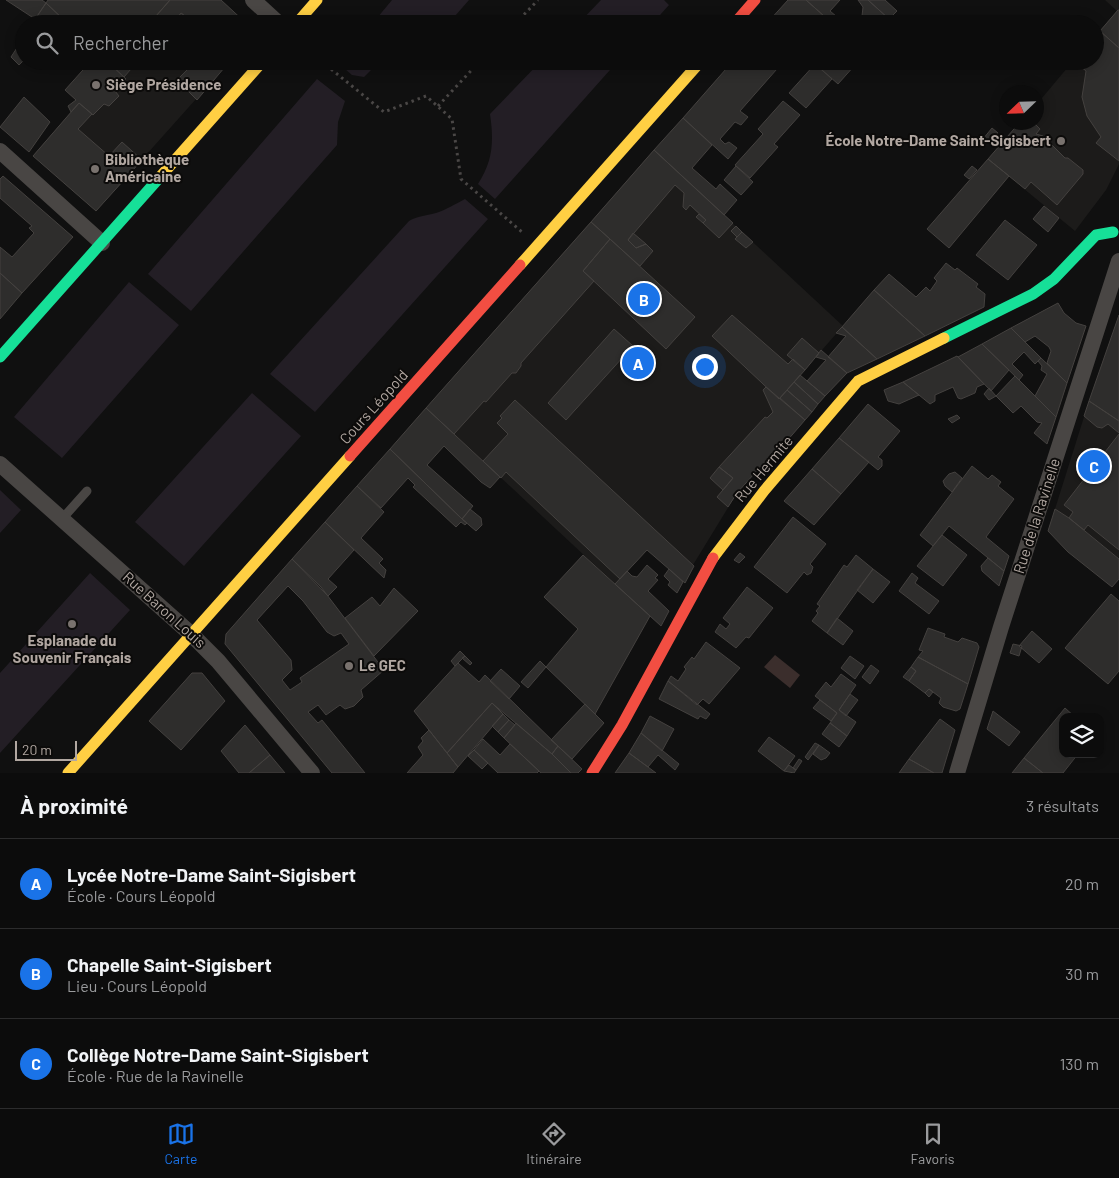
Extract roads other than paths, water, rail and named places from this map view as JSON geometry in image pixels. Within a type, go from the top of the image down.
[{"type":"street","points":[[253,0],[269,15]]},
{"type":"street","points":[[304,15],[317,0]]},
{"type":"street","points":[[742,15],[755,0]]},
{"type":"street","points":[[0,357],[254,70]]},
{"type":"street","name":"Cours Léopold","points":[[68,773],[693,70]]},
{"type":"street","points":[[0,151],[102,243]]},
{"type":"street","name":"Rue Hermite","points":[[592,773],[622,725],[716,552],[764,491],[858,381],[1011,306],[1054,279],[1096,235],[1117,230]]},
{"type":"street","name":"Rue de la Ravinelle","points":[[957,773],[1001,627],[1119,261]]},
{"type":"street","name":"Rue Baron Louis","points":[[0,464],[191,634],[218,661],[312,773]]},
{"type":"lane","points":[[62,519],[87,491]]},
{"type":"place","name":"Siège Présidence","points":[[96,85]]},
{"type":"place","name":"École Notre-Dame Saint-Sigisbert","points":[[1061,141]]},
{"type":"place","name":"Bibliothèque Américaine","points":[[95,169]]},
{"type":"place","name":"Chapelle Saint-Sigisbert","points":[[644,299]]},
{"type":"place","name":"Lycée Notre-Dame Saint-Sigisbert","points":[[638,363]]},
{"type":"place","name":"Collège Notre-Dame Saint-Sigisbert","points":[[1094,466]]},
{"type":"place","name":"Esplanade du Souvenir Français","points":[[72,624]]},
{"type":"place","name":"Le GEC","points":[[349,666]]}]
